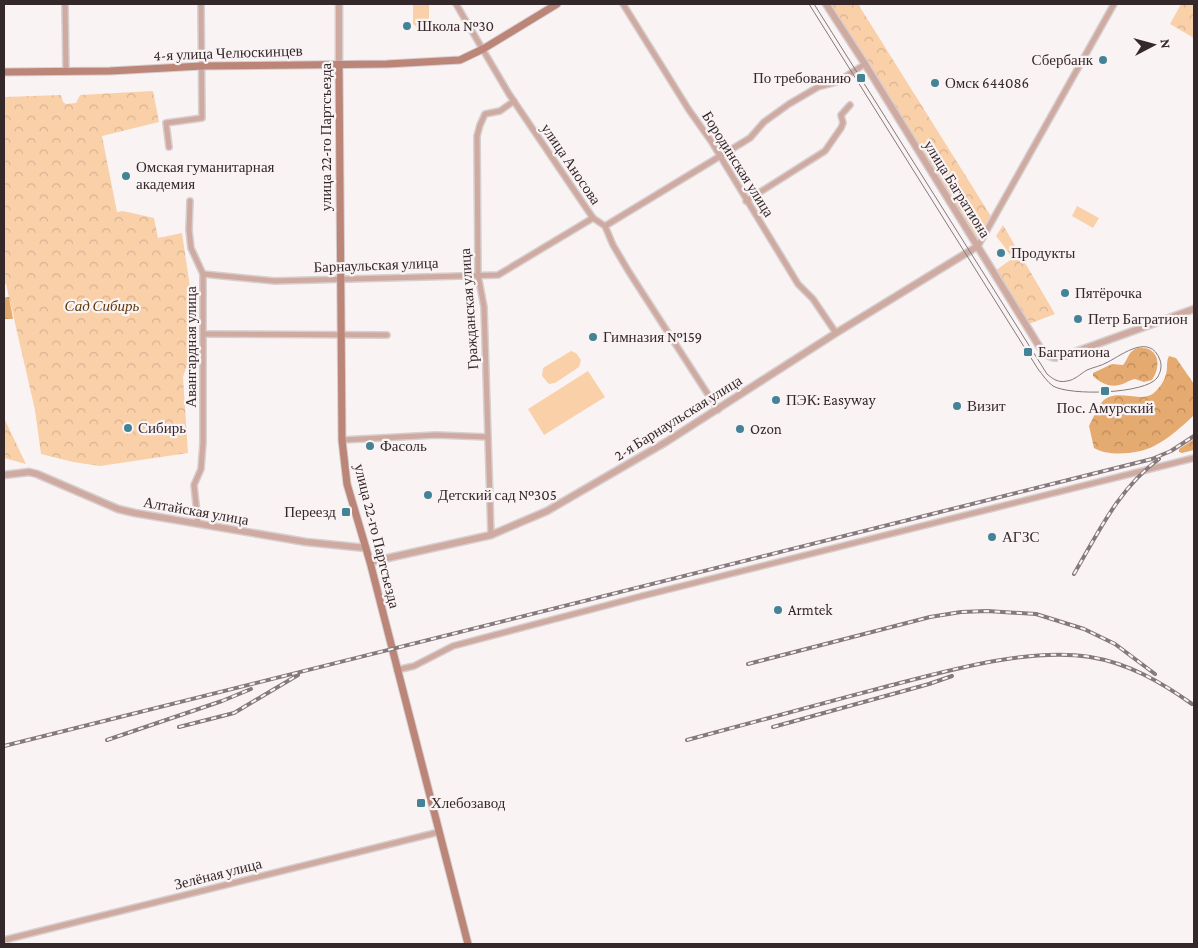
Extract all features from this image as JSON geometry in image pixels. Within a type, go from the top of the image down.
[{"type":"main road","name":"4-я улица Челюскинцев","points":[[4,72],[117,71],[202,66],[446,62],[460,60],[483,49],[557,4]]},
{"type":"main road","name":"улица 22-го Партсъезда","points":[[340,65],[342,440],[347,484],[370,562],[468,944]]},
{"type":"street","points":[[65,4],[66,72]]},
{"type":"street","points":[[169,147],[166,123],[202,118],[201,4]]},
{"type":"street","name":"улица 22-го Партсъезда","points":[[339,4],[340,65]]},
{"type":"street","name":"улица Аносова","points":[[456,4],[514,101],[593,218],[606,226]]},
{"type":"street","name":"Бородинская улица","points":[[624,4],[689,110],[704,129],[719,157],[798,284],[814,299],[836,333]]},
{"type":"street","name":"улица Багратиона","points":[[826,4],[1047,356],[1056,359],[1194,309]]},
{"type":"street","points":[[978,246],[1114,4]]},
{"type":"street","points":[[718,410],[629,272],[613,245],[606,226],[750,138],[764,122],[789,104],[818,87],[837,82],[865,64]]},
{"type":"street","name":"Гражданская улица","points":[[491,535],[484,307],[478,275],[477,136],[485,114],[500,111],[514,101]]},
{"type":"street","points":[[746,200],[825,151],[842,128],[841,115],[850,105]]},
{"type":"street","name":"Авангардная улица","points":[[190,201],[189,230],[191,248],[203,274],[203,443],[201,468],[194,485],[198,524]]},
{"type":"street","name":"Барнаульская улица","points":[[203,274],[275,281],[498,275],[593,218]]},
{"type":"street","name":"2-я Барнаульская улица","points":[[370,562],[491,535],[547,511],[666,442],[836,333],[978,246]]},
{"type":"street","points":[[204,334],[387,334]]},
{"type":"street","points":[[342,440],[436,435],[488,437]]},
{"type":"street","points":[[397,670],[414,666],[454,646],[642,596],[1194,458]]},
{"type":"street","name":"Алтайская улица","points":[[4,475],[29,472],[49,478],[118,510],[306,542],[366,548]]},
{"type":"street","name":"Зелёная улица","points":[[4,940],[439,832]]},
{"type":"green space","points":[[413,4],[429,4],[429,23],[426,27],[417,27],[413,24]]},
{"type":"green space","points":[[829,4],[858,4],[994,221],[979,240],[977,240]]},
{"type":"green space","points":[[1181,4],[1194,4],[1194,38],[1170,24]]},
{"type":"green space","name":"Сад Сибирь","points":[[153,91],[159,122],[102,136],[117,212],[123,211],[154,218],[158,238],[182,233],[190,287],[192,351],[183,377],[188,453],[100,466],[41,454],[35,410],[6,284],[4,284],[4,97],[61,95],[63,102],[66,104],[76,103],[80,95]]},
{"type":"green space","points":[[1077,206],[1099,218],[1093,228],[1072,216]]},
{"type":"green space","points":[[1003,225],[1055,314],[1029,324],[995,271],[1013,258],[996,236]]},
{"type":"green space","points":[[9,297],[13,319],[4,319],[4,298]]},
{"type":"green space","points":[[1138,348],[1150,350],[1157,358],[1157,369],[1152,380],[1144,382],[1135,379],[1112,386],[1101,382],[1093,376],[1093,373],[1112,364],[1123,365],[1130,353]]},
{"type":"green space","points":[[571,351],[576,353],[581,360],[579,367],[555,383],[549,384],[542,376],[543,368]]},
{"type":"green space","points":[[1169,356],[1176,358],[1194,384],[1194,415],[1170,436],[1148,449],[1132,453],[1108,453],[1094,448],[1089,426],[1102,402],[1108,398],[1122,395],[1144,397],[1156,391],[1164,380]]},
{"type":"green space","points":[[588,371],[605,397],[544,435],[528,409]]},
{"type":"green space","points":[[4,418],[26,464],[4,458]]},
{"type":"green space","points":[[1194,439],[1194,450],[1179,452],[1179,449]]},
{"type":"tram line","points":[[809,4],[1038,369],[1049,382],[1053,386],[1062,389],[1107,392],[1138,387],[1150,383],[1157,378],[1161,369],[1160,360],[1156,352],[1150,348],[1143,347],[1128,351],[1070,380],[1058,381],[1047,374],[814,4]]},
{"type":"railway","points":[[4,746],[1152,459],[1171,451],[1194,436]]},
{"type":"railway","points":[[1074,574],[1110,512],[1121,497],[1132,483],[1159,459]]},
{"type":"railway","points":[[748,664],[930,617],[961,612],[987,611],[1036,614],[1084,629],[1115,644],[1155,674]]},
{"type":"railway","points":[[687,740],[958,669],[1012,658],[1039,655],[1090,657],[1118,664],[1144,674],[1192,704]]},
{"type":"railway","points":[[179,727],[234,713],[298,675]]},
{"type":"railway","points":[[773,727],[952,676]]},
{"type":"railway","points":[[107,740],[222,701],[251,689]]},
{"type":"place","name":"Школа №30","points":[[407,26]]},
{"type":"place","name":"Сбербанк","points":[[1103,60]]},
{"type":"place","name":"По требованию","points":[[861,78]]},
{"type":"place","name":"Омск 644086","points":[[935,83]]},
{"type":"place","name":"Омская гуманитарная академия","points":[[126,176]]},
{"type":"place","name":"Продукты","points":[[1001,253]]},
{"type":"place","name":"Пятёрочка","points":[[1065,293]]},
{"type":"place","name":"Петр Багратион","points":[[1078,319]]},
{"type":"place","name":"Гимназия №159","points":[[593,337]]},
{"type":"place","name":"Багратиона","points":[[1028,352]]},
{"type":"place","name":"Пос. Амурский","points":[[1105,391]]},
{"type":"place","name":"ПЭК: Easyway","points":[[776,400]]},
{"type":"place","name":"Визит","points":[[957,406]]},
{"type":"place","name":"Сибирь","points":[[128,428]]},
{"type":"place","name":"Ozon","points":[[740,429]]},
{"type":"place","name":"Фасоль","points":[[370,446]]},
{"type":"place","name":"Детский сад №305","points":[[428,495]]},
{"type":"place","name":"Переезд","points":[[346,512]]},
{"type":"place","name":"АГЗС","points":[[992,537]]},
{"type":"place","name":"Armtek","points":[[778,610]]},
{"type":"place","name":"Хлебозавод","points":[[421,803]]}]
